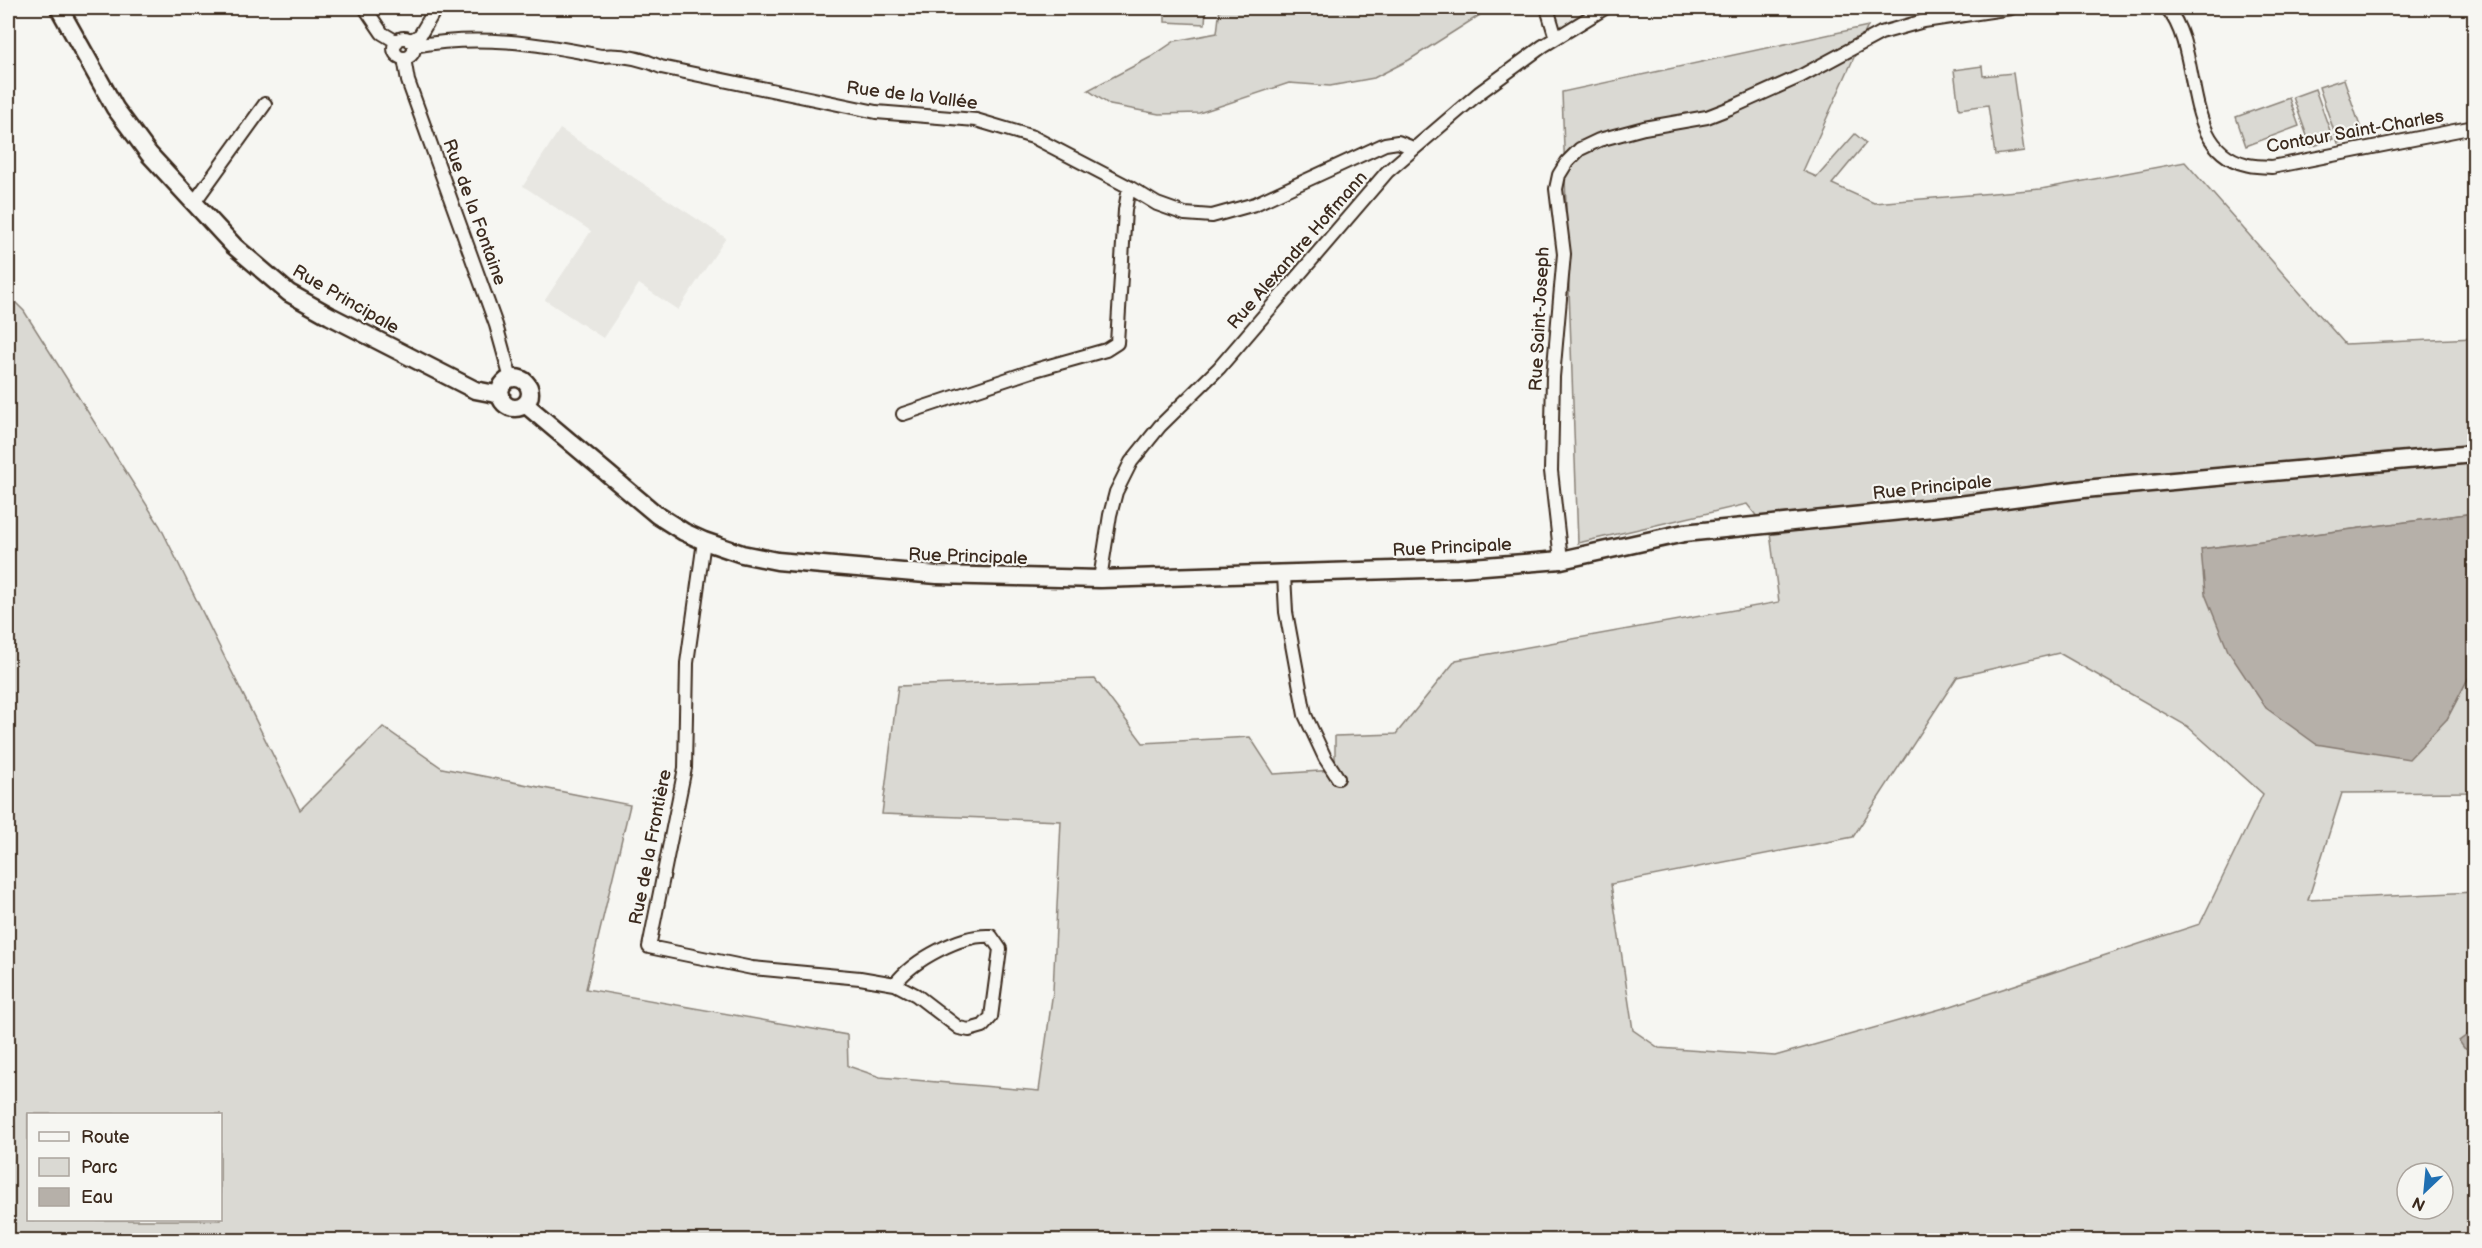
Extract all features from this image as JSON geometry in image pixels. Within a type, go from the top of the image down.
[{"type":"street","name":"Rue Principale","points":[[59,8],[116,108],[149,154],[234,246],[289,293],[339,321],[475,390],[501,395]]},
{"type":"street","name":"Rue de la Fontaine","points":[[365,8],[382,33],[397,42],[395,51],[399,57],[404,58],[408,81],[496,325],[510,379]]},
{"type":"street","points":[[404,58],[410,56],[412,43],[420,35],[436,8]]},
{"type":"street","points":[[1547,8],[1556,38]]},
{"type":"street","name":"Rue Alexandre Hoffmann","points":[[1100,579],[1110,515],[1121,480],[1131,462],[1160,426],[1219,368],[1387,172],[1479,93],[1556,38],[1605,8]]},
{"type":"street","name":"Rue Saint-Joseph","points":[[1561,560],[1551,459],[1553,377],[1564,254],[1556,189],[1559,175],[1567,162],[1580,149],[1599,140],[1644,128],[1707,117],[1730,108],[1801,76],[1881,33],[1924,21],[2011,8]]},
{"type":"street","name":"Contour Saint-Charles","points":[[2167,8],[2175,17],[2185,40],[2200,118],[2206,133],[2219,150],[2244,164],[2272,167],[2475,127]]},
{"type":"street","points":[[397,42],[402,39],[412,43]]},
{"type":"street","name":"Rue de la Vallée","points":[[412,43],[496,39],[601,56],[617,54],[644,59],[661,67],[876,112],[976,120],[1033,137],[1157,204],[1185,214],[1212,216],[1255,204],[1385,144],[1398,142],[1413,148]]},
{"type":"street","points":[[193,204],[265,104]]},
{"type":"street","points":[[903,414],[1035,370],[1106,350],[1117,343],[1125,210],[1129,187]]},
{"type":"street","points":[[510,379],[522,380],[528,386],[530,393],[525,404],[510,407],[504,402],[501,395],[502,385],[510,379]]},
{"type":"street","name":"Rue Principale","points":[[525,404],[565,440],[657,515],[684,532],[704,541],[742,554],[777,561],[937,575],[1100,579],[1284,575],[1459,568],[1561,560],[1684,533],[1951,506],[2084,489],[2475,454]]},
{"type":"street","name":"Rue de la Frontière","points":[[704,541],[687,663],[684,768],[649,947],[752,968],[860,978],[895,984]]},
{"type":"street","points":[[1284,575],[1286,612],[1305,715],[1325,758],[1338,778]]},
{"type":"street","points":[[979,936],[991,936],[1000,949],[991,1017],[983,1026],[969,1030],[959,1028],[916,995],[895,984],[903,973],[935,952],[979,936]]},
{"type":"shaded area","points":[[1552,8],[1593,8],[1558,30]]},
{"type":"shaded area","points":[[560,129],[726,238],[678,310],[639,284],[603,338],[545,300],[591,231],[523,186]]},
{"type":"green space","points":[[1165,8],[1206,8],[1205,24],[1165,22]]},
{"type":"green space","points":[[1220,8],[1491,8],[1409,60],[1374,78],[1330,86],[1289,83],[1199,113],[1159,114],[1110,105],[1088,90],[1151,57],[1175,41],[1217,33]]},
{"type":"green space","points":[[1868,26],[1803,171],[1817,177],[1855,134],[1866,143],[1832,184],[1874,203],[2041,189],[2185,162],[2345,344],[2474,338],[2474,513],[2202,549],[2447,719],[2474,667],[2474,792],[2342,793],[2308,900],[2474,892],[2474,1030],[2460,1041],[2464,1048],[2474,1054],[2474,1240],[2325,1240],[2324,1238],[2305,1240],[8,1240],[8,295],[24,311],[160,526],[300,810],[383,727],[442,768],[630,805],[586,989],[847,1035],[848,1066],[880,1077],[1039,1091],[1053,991],[1061,821],[882,814],[898,686],[1095,679],[1143,743],[1250,737],[1274,774],[1335,770],[1335,736],[1396,734],[1456,660],[1779,602],[1770,533],[1747,504],[1578,543],[1562,92]],"holes":[[[2059,653],[2187,726],[2263,794],[2200,924],[1951,1006],[1775,1056],[1659,1048],[1633,1030],[1611,884],[1853,837],[1957,677]]]},
{"type":"green space","points":[[1982,66],[1983,76],[2013,73],[2024,151],[1995,155],[1988,105],[1959,109],[1954,70]]},
{"type":"green space","points":[[2344,79],[2363,135],[2338,143],[2319,87]]},
{"type":"green space","points":[[2315,89],[2333,139],[2311,147],[2293,97]]},
{"type":"green space","points":[[2289,98],[2299,126],[2246,146],[2236,117]]},
{"type":"water","points":[[2474,513],[2474,667],[2447,719],[2409,759],[2316,744],[2266,708],[2228,651],[2205,594],[2201,549]]},
{"type":"water","points":[[2474,1030],[2474,1054],[2464,1048],[2459,1041]]}]
